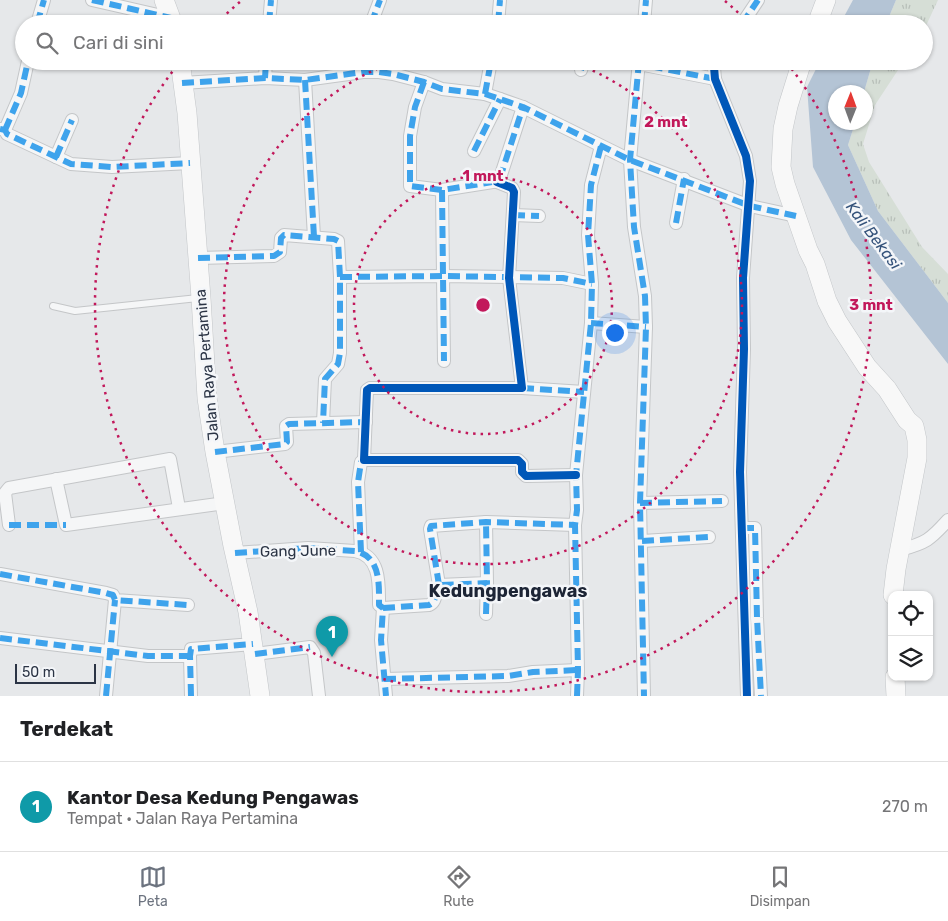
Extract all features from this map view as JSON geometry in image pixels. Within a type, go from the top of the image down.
[{"type":"main road","points":[[164,0],[170,15]]},
{"type":"main road","points":[[820,15],[826,0]]},
{"type":"main road","name":"Jalan Raya Pertamina","points":[[181,70],[187,113],[207,398],[215,452],[248,612],[260,696]]},
{"type":"main road","points":[[799,70],[783,128],[782,167],[785,184],[827,301],[837,321],[867,366],[887,389],[907,420],[914,426],[917,440],[917,458],[894,591]]},
{"type":"street","points":[[40,15],[44,0]]},
{"type":"street","points":[[92,0],[149,15]]},
{"type":"street","points":[[270,15],[271,0]]},
{"type":"street","points":[[374,15],[380,0]]},
{"type":"street","points":[[499,15],[500,0]]},
{"type":"street","points":[[645,15],[646,0]]},
{"type":"street","points":[[748,15],[758,0]]},
{"type":"street","points":[[26,70],[21,92],[3,130],[7,134],[71,164],[96,166],[190,163]]},
{"type":"street","points":[[265,70],[265,78]]},
{"type":"street","points":[[182,83],[265,78],[305,80],[350,70]]},
{"type":"street","points":[[373,70],[424,82],[442,89],[485,94],[500,99],[523,107],[630,160],[756,207],[796,216]]},
{"type":"street","points":[[485,94],[489,70]]},
{"type":"street","points":[[636,70],[630,160],[634,227],[645,296],[646,327],[640,503],[644,696]]},
{"type":"street","points":[[674,70],[715,79]]},
{"type":"street","points":[[714,70],[715,79],[747,162],[756,207],[743,278],[744,349],[740,472],[746,528],[751,618],[761,696]]},
{"type":"street","points":[[305,80],[314,237]]},
{"type":"street","points":[[424,82],[415,107],[411,127],[408,184],[411,187],[442,190],[497,182],[514,189],[509,278],[522,388]]},
{"type":"street","points":[[474,150],[500,99]]},
{"type":"street","points":[[497,182],[505,167],[523,107]]},
{"type":"street","points":[[56,157],[72,120]]},
{"type":"street","points":[[577,696],[576,475],[591,323],[592,284],[588,235],[591,185],[601,146]]},
{"type":"street","points":[[676,223],[684,179]]},
{"type":"street","points":[[442,190],[444,361]]},
{"type":"street","points":[[512,215],[539,216]]},
{"type":"street","points":[[198,258],[274,256],[280,252],[282,236],[314,237],[338,241],[340,353],[338,364],[325,378],[323,423]]},
{"type":"street","points":[[340,277],[563,278],[592,284]]},
{"type":"street","points":[[591,323],[646,327]]},
{"type":"street","points":[[575,526],[486,522],[431,526],[439,585],[437,587],[436,599],[429,605],[383,608],[379,606],[378,579],[371,558],[362,552],[358,482],[361,462],[364,460],[367,390],[370,388],[522,388],[584,392]]},
{"type":"street","points":[[215,452],[285,444],[287,442],[287,425],[366,422]]},
{"type":"street","points":[[9,526],[5,493],[7,489],[170,459],[179,508]]},
{"type":"street","points":[[364,460],[518,460],[522,464],[522,472],[526,476],[576,475]]},
{"type":"street","points":[[56,479],[66,525],[225,503]]},
{"type":"street","points":[[640,503],[722,501]]},
{"type":"street","points":[[900,550],[923,544],[934,536],[948,520]]},
{"type":"street","points":[[486,522],[486,614]]},
{"type":"street","points":[[642,541],[710,537]]},
{"type":"street","name":"Gang June","points":[[235,553],[308,548],[362,552]]},
{"type":"street","points":[[0,574],[112,595],[115,600],[106,696]]},
{"type":"street","points":[[439,585],[487,583]]},
{"type":"street","points":[[115,600],[188,605]]},
{"type":"street","points":[[383,608],[381,640],[386,696]]},
{"type":"street","points":[[747,696],[751,618]]},
{"type":"street","points":[[0,638],[148,656],[190,656]]},
{"type":"street","points":[[191,696],[190,650],[192,649],[310,647],[314,653],[319,696]]},
{"type":"street","points":[[384,678],[508,676],[533,672],[578,670]]},
{"type":"lane","points":[[54,306],[75,311],[201,298]]},
{"type":"green space","points":[[896,0],[938,0],[931,15],[890,15]]},
{"type":"green space","points":[[870,70],[898,70],[875,105],[873,112],[873,85],[866,85]]},
{"type":"green space","points":[[853,130],[867,130],[863,144],[869,162],[922,247],[948,274],[948,303],[878,211],[848,145]]},
{"type":"water","points":[[853,0],[896,0],[890,15],[845,15]]},
{"type":"water","name":"Kali Bekasi","points":[[816,70],[870,70],[866,85],[828,85],[828,130],[853,130],[848,145],[878,211],[948,303],[948,364],[851,240],[813,167],[807,87]]},
{"type":"marked path","points":[[40,15],[44,0]]},
{"type":"marked path","points":[[92,0],[158,15]]},
{"type":"marked path","points":[[270,15],[271,0]]},
{"type":"marked path","points":[[374,15],[380,0]]},
{"type":"marked path","points":[[499,15],[500,0]]},
{"type":"marked path","points":[[645,15],[646,0]]},
{"type":"marked path","points":[[748,15],[758,0]]},
{"type":"marked path","points":[[5,130],[21,93],[26,70]]},
{"type":"marked path","points":[[265,70],[265,78]]},
{"type":"marked path","points":[[485,94],[489,70]]},
{"type":"marked path","points":[[638,70],[630,160],[634,227],[645,296],[646,327],[640,503],[644,696]]},
{"type":"marked path","points":[[669,70],[715,79]]},
{"type":"marked path","points":[[182,83],[265,78],[305,80],[363,72],[393,74],[442,89],[485,94],[523,107],[630,160],[750,206],[796,216]]},
{"type":"marked path","points":[[305,80],[314,237]]},
{"type":"marked path","points":[[424,82],[415,107],[410,136],[410,186],[442,190],[499,181],[523,107]]},
{"type":"marked path","points":[[474,151],[500,99]]},
{"type":"marked path","points":[[56,157],[72,120]]},
{"type":"marked path","points":[[0,129],[71,164],[112,167],[190,163]]},
{"type":"marked path","points":[[577,696],[576,475],[591,323],[592,284],[588,235],[591,185],[601,146]]},
{"type":"marked path","points":[[676,223],[684,179]]},
{"type":"marked path","points":[[442,190],[444,361]]},
{"type":"marked path","points":[[513,215],[539,216]]},
{"type":"marked path","points":[[198,258],[274,256],[280,252],[281,238],[284,235],[334,239],[338,241],[340,353],[338,364],[325,379],[323,423]]},
{"type":"marked path","points":[[340,277],[563,278],[592,284]]},
{"type":"marked path","points":[[591,323],[646,327]]},
{"type":"marked path","points":[[522,388],[584,392]]},
{"type":"marked path","points":[[215,452],[285,444],[287,442],[286,426],[289,424],[366,422]]},
{"type":"marked path","points":[[361,552],[358,482],[361,462],[364,460]]},
{"type":"marked path","points":[[640,503],[722,501]]},
{"type":"marked path","points":[[439,585],[431,526],[486,522],[575,525]]},
{"type":"marked path","points":[[383,608],[429,605],[434,601],[439,585],[487,583],[486,522]]},
{"type":"marked path","points":[[9,525],[66,525]]},
{"type":"marked path","points":[[742,528],[755,528],[761,696]]},
{"type":"marked path","points":[[642,541],[709,537]]},
{"type":"marked path","points":[[235,553],[308,548],[355,551],[370,559],[377,572],[379,605],[383,608],[381,640],[386,696]]},
{"type":"marked path","points":[[0,574],[106,593],[113,595],[115,600],[188,605]]},
{"type":"marked path","points":[[486,614],[487,583]]},
{"type":"marked path","points":[[106,696],[115,600]]},
{"type":"marked path","points":[[0,638],[148,656],[190,656]]},
{"type":"marked path","points":[[191,696],[191,649],[253,644]]},
{"type":"marked path","points":[[255,654],[310,647]]},
{"type":"marked path","points":[[384,679],[508,676],[533,672],[578,670]]},
{"type":"cycle path","points":[[714,70],[715,79],[746,156],[750,181],[743,278],[744,349],[740,472],[747,696]]},
{"type":"cycle path","points":[[497,182],[512,188],[514,192],[509,278],[522,388],[370,388],[367,390],[364,460],[518,460],[522,464],[522,472],[526,476],[576,475]]},
{"type":"place","name":"Kantor Desa Kedung Pengawas","points":[[332,657]]},
{"type":"district","name":"Kedungpengawas","points":[[508,591]]}]
